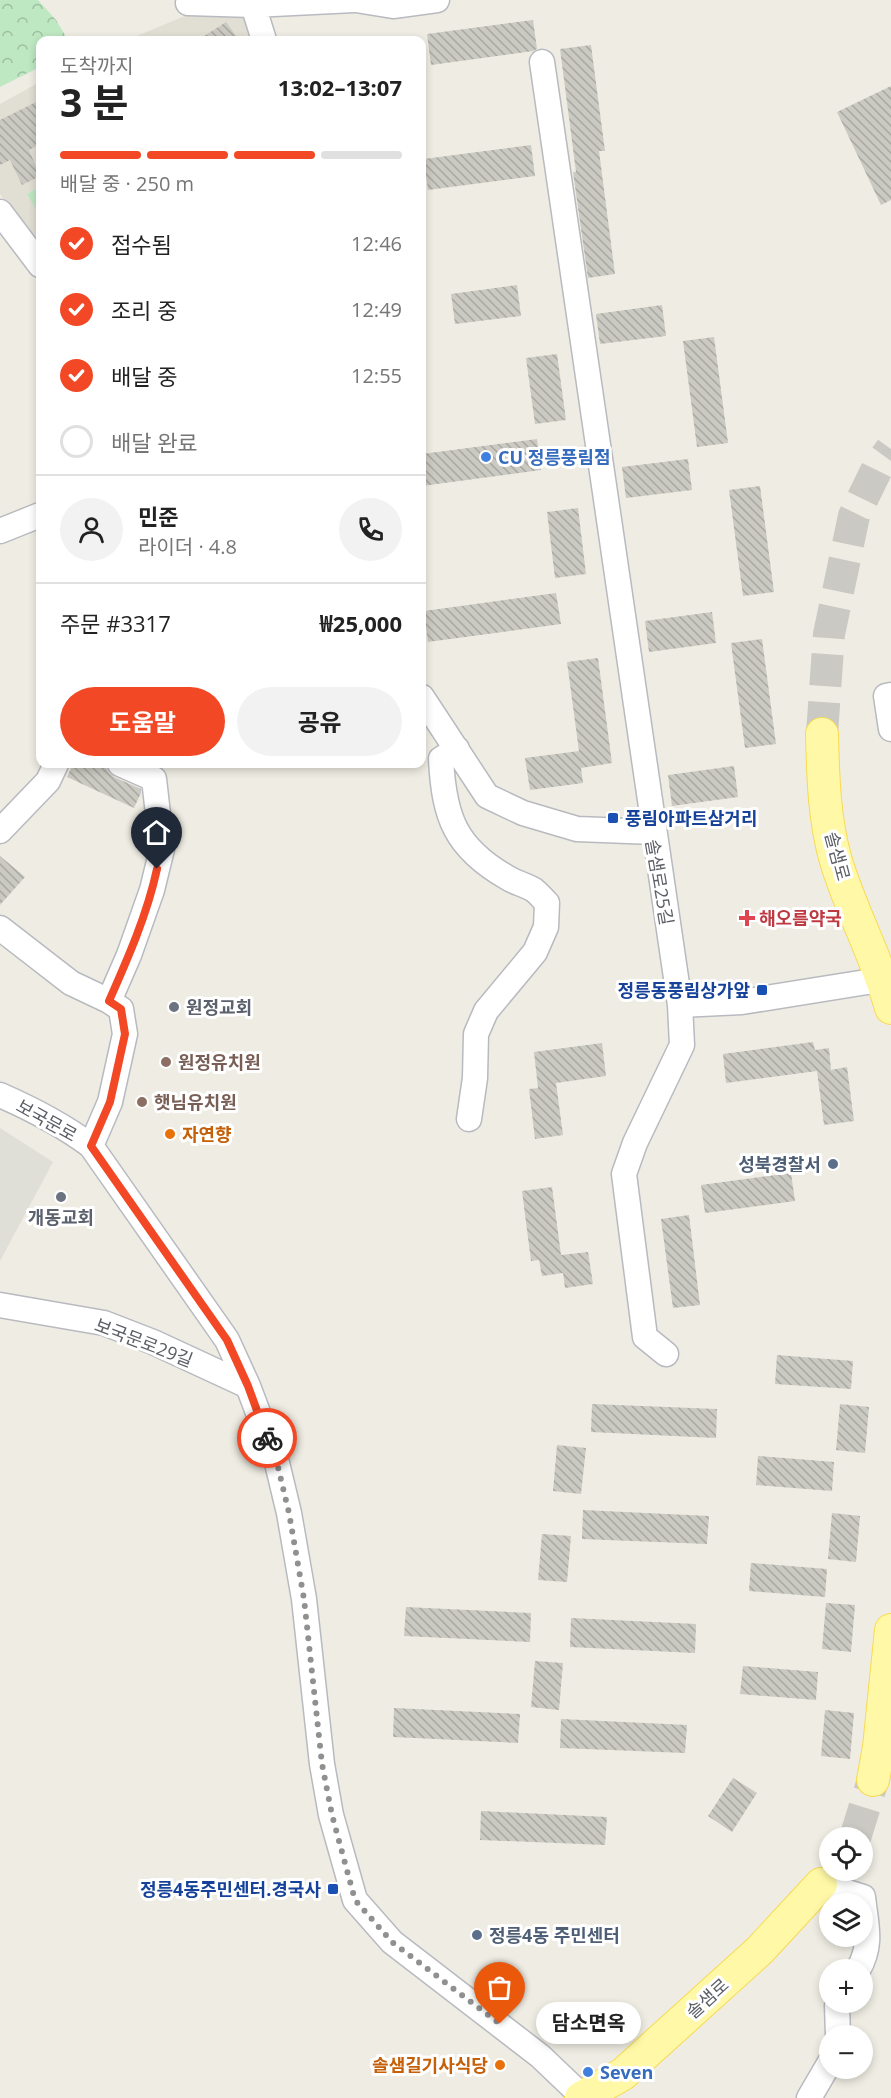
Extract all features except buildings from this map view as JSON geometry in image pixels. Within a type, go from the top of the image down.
[{"type":"main road","name":"솔샘로","points":[[822,734],[824,790],[836,861],[888,988]]},
{"type":"main road","points":[[873,1780],[885,1751],[891,1630]]},
{"type":"main road","name":"솔샘로","points":[[583,2098],[623,2074],[760,1950],[821,1884]]},
{"type":"street","points":[[187,6],[355,0],[393,3],[437,0]]},
{"type":"street","points":[[253,5],[263,36]]},
{"type":"street","points":[[542,62],[654,832]]},
{"type":"street","points":[[0,212],[36,260]]},
{"type":"street","points":[[0,531],[36,524]]},
{"type":"street","points":[[891,695],[886,696],[891,729]]},
{"type":"street","name":"솔샘로25길","points":[[426,704],[487,796],[523,813],[577,829],[654,832],[680,1005],[682,1045],[635,1143],[624,1174],[645,1337],[666,1354]]},
{"type":"street","points":[[457,749],[441,759],[442,784],[449,817],[470,851],[507,878],[533,890],[547,903],[546,927],[535,952],[486,1011],[476,1034],[476,1078],[469,1119]]},
{"type":"street","points":[[0,831],[48,781],[54,768]]},
{"type":"street","points":[[109,1001],[129,955],[152,890],[162,849],[154,779],[129,768]]},
{"type":"street","points":[[0,928],[71,983],[121,1009],[125,1034],[110,1102],[91,1146]]},
{"type":"street","points":[[680,1005],[742,1002],[888,988]]},
{"type":"street","name":"보국문로","points":[[0,1095],[71,1131],[91,1146],[227,1340],[248,1386],[277,1463],[289,1513],[304,1599],[322,1764],[332,1815],[355,1900],[392,1942],[540,2056],[583,2098]]},
{"type":"street","name":"보국문로29길","points":[[0,1305],[104,1323],[162,1346],[248,1386]]},
{"type":"street","points":[[821,1884],[863,1897],[868,1938],[865,1959]]},
{"type":"street","points":[[809,2098],[820,2079]]},
{"type":"shaded area","points":[[250,12],[258,36],[137,36],[185,16]]},
{"type":"shaded area","points":[[36,84],[36,244],[0,194],[0,104]]},
{"type":"shaded area","points":[[0,1128],[53,1162],[0,1261]]},
{"type":"green space","points":[[0,0],[38,0],[56,20],[66,36],[36,36],[36,69],[0,87]]},
{"type":"green space","points":[[36,189],[36,209],[27,194]]},
{"type":"tunnel","points":[[822,734],[829,634],[854,516],[878,467],[891,449]]},
{"type":"tunnel","points":[[858,1827],[873,1780]]},
{"type":"way so far","points":[[267,1438],[277,1463],[289,1513],[304,1599],[322,1764],[332,1815],[355,1900],[392,1942],[500,2024]]},
{"type":"place","name":"CU 정릉풍림점","points":[[486,457]]},
{"type":"place","name":"풍림아파트삼거리","points":[[613,818]]},
{"type":"place","name":"해오름약국","points":[[747,918]]},
{"type":"place","name":"정릉동풍림상가앞","points":[[762,990]]},
{"type":"place","name":"원정교회","points":[[174,1007]]},
{"type":"place","name":"원정유치원","points":[[166,1062]]},
{"type":"place","name":"햇님유치원","points":[[142,1102]]},
{"type":"place","name":"자연향","points":[[170,1134]]},
{"type":"place","name":"성북경찰서","points":[[833,1164]]},
{"type":"place","name":"개동교회","points":[[61,1197]]},
{"type":"place","name":"정릉4동주민센터.경국사","points":[[333,1889]]},
{"type":"place","name":"정릉4동 주민센터","points":[[477,1935]]},
{"type":"place","name":"담소면옥","points":[[500,2024]]},
{"type":"place","name":"솔샘길기사식당","points":[[500,2065]]},
{"type":"place","name":"Seven","points":[[588,2072]]},
{"type":"route","points":[[157,869],[129,955],[109,1001],[121,1009],[125,1034],[110,1102],[91,1146],[227,1340],[248,1386],[267,1438]]}]
